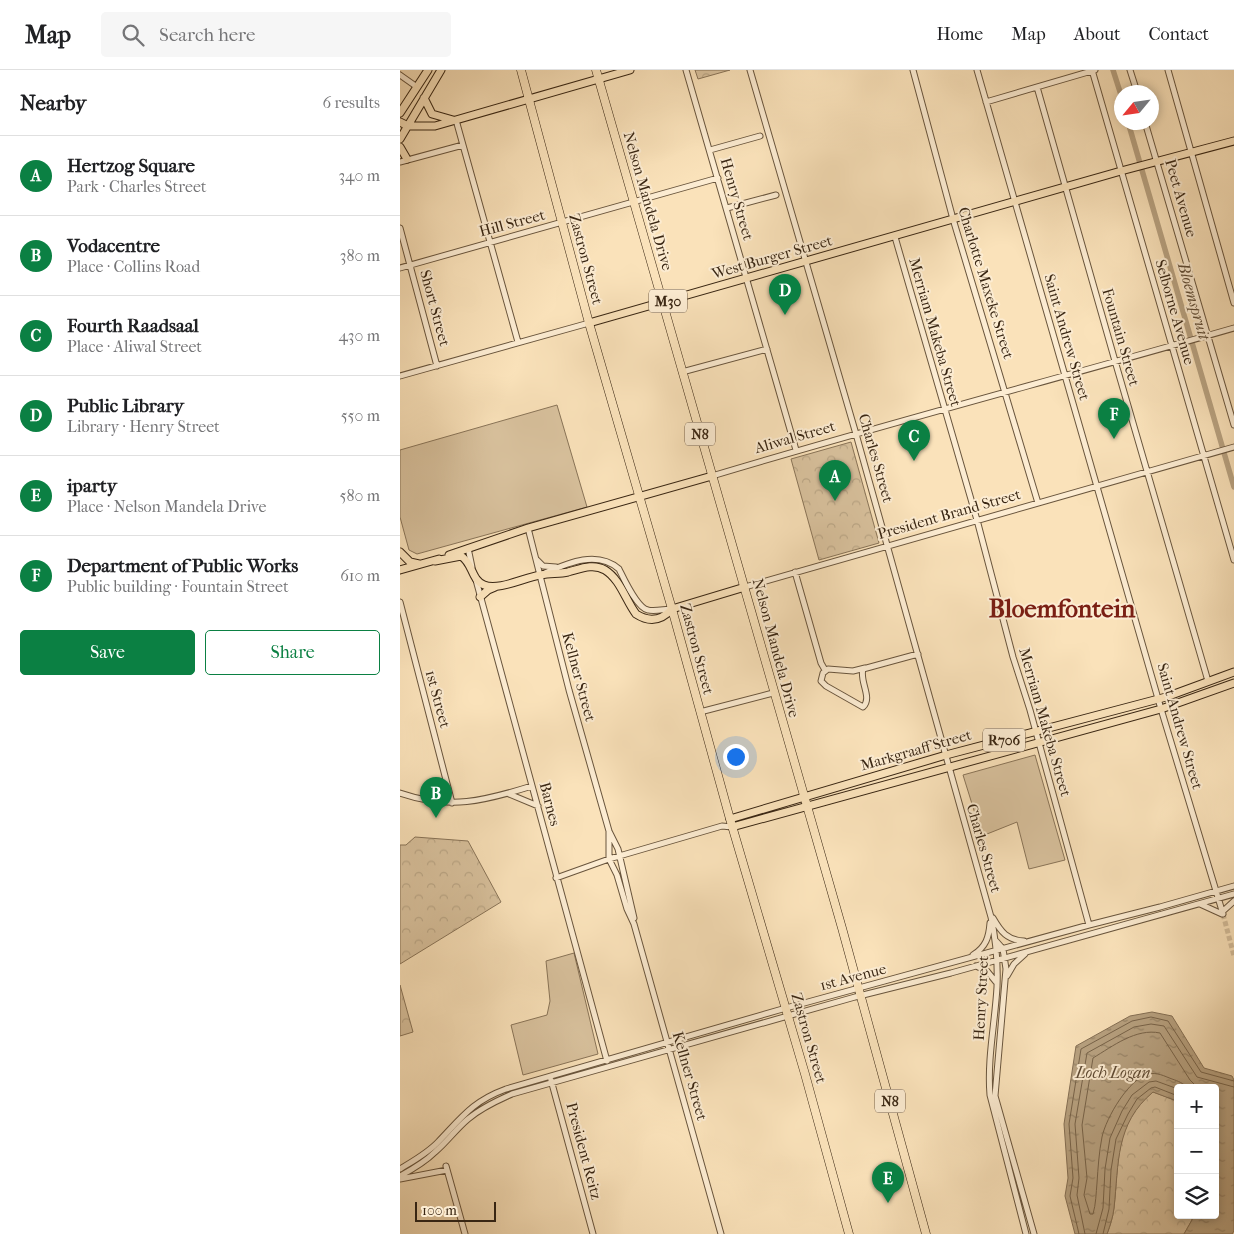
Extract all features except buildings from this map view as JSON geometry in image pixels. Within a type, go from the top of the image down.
[{"type":"highway","name":"Zastron Street","points":[[521,70],[589,323],[672,608],[731,823],[786,1008],[849,1234]]},
{"type":"highway","name":"Nelson Mandela Drive","points":[[596,70],[859,992],[926,1234]]},
{"type":"main road","points":[[400,113],[428,70]]},
{"type":"main road","points":[[400,139],[441,70]]},
{"type":"main road","points":[[400,122],[408,126],[435,126],[630,70]]},
{"type":"main road","points":[[424,98],[432,114],[456,120]]},
{"type":"main road","name":"M30","points":[[1154,163],[1234,141]]},
{"type":"main road","points":[[400,147],[404,160]]},
{"type":"main road","name":"West Burger Street","points":[[589,323],[1154,163]]},
{"type":"main road","name":"Aliwal Street","points":[[400,570],[435,561],[528,528],[712,476]]},
{"type":"main road","points":[[400,552],[410,562],[422,564]]},
{"type":"main road","points":[[435,561],[461,556],[469,563],[478,581],[495,587]]},
{"type":"main road","name":"President Brand Street","points":[[540,575],[587,567],[604,569],[611,574],[631,608],[642,617],[651,620],[664,617],[672,608],[744,587]]},
{"type":"main road","points":[[480,597],[495,587],[540,575]]},
{"type":"main road","name":"Markgraaff Street","points":[[731,823],[803,798],[946,755],[1158,699],[1234,672]]},
{"type":"main road","points":[[1208,680],[1215,689]]},
{"type":"main road","name":"Markgraaff Street","points":[[731,823],[806,807],[1161,709],[1234,683]]},
{"type":"street","name":"Henry Street","points":[[686,70],[796,450]]},
{"type":"street","name":"Charles Street","points":[[750,70],[856,434],[991,917],[996,941]]},
{"type":"street","name":"Charlotte Maxeke Street","points":[[913,70],[953,219],[1007,393],[1038,503]]},
{"type":"street","name":"Saint Andrew Street","points":[[977,70],[1158,699],[1222,913]]},
{"type":"street","points":[[986,102],[1093,70]]},
{"type":"street","name":"Selborne Avenue","points":[[1093,70],[1124,171],[1171,345],[1207,455],[1234,560]]},
{"type":"street","points":[[1130,70],[1135,85]]},
{"type":"street","points":[[1168,70],[1234,303]]},
{"type":"street","points":[[400,75],[417,87]]},
{"type":"street","name":"Fountain Street","points":[[1037,87],[1208,680]]},
{"type":"street","points":[[456,120],[518,342]]},
{"type":"street","name":"Peet Avenue","points":[[1147,130],[1154,163],[1234,425]]},
{"type":"street","points":[[710,150],[760,136]]},
{"type":"street","points":[[404,160],[463,145]]},
{"type":"street","name":"Hill Street","points":[[400,268],[718,178]]},
{"type":"street","points":[[727,208],[776,195]]},
{"type":"street","name":"Short Street","points":[[400,228],[437,366]]},
{"type":"street","name":"Merriam Makeba Street","points":[[895,237],[977,520],[1013,657],[1089,925]]},
{"type":"street","name":"West Burger Street","points":[[400,376],[589,323]]},
{"type":"street","name":"Aliwal Street","points":[[712,476],[796,450],[1007,393],[1234,328]]},
{"type":"street","points":[[682,372],[767,349]]},
{"type":"street","name":"President Brand Street","points":[[744,587],[1234,447]]},
{"type":"street","name":"Kellner Street","points":[[528,528],[569,690],[609,831],[620,856],[634,924],[721,1234]]},
{"type":"street","name":"Barnes","points":[[468,548],[556,878],[609,1066]]},
{"type":"street","points":[[536,557],[543,566],[561,566]]},
{"type":"street","points":[[540,575],[561,566],[598,558],[619,569],[635,598],[644,609],[650,611],[672,608]]},
{"type":"street","points":[[795,572],[821,663],[825,670]]},
{"type":"street","name":"1st Street","points":[[400,602],[452,803]]},
{"type":"street","points":[[865,668],[862,672],[862,678],[868,699],[863,707],[823,684],[821,677],[825,670],[834,668],[853,671],[918,654]]},
{"type":"street","points":[[700,712],[773,693]]},
{"type":"street","points":[[400,793],[434,801],[452,803],[474,802],[532,786]]},
{"type":"street","points":[[508,794],[538,806]]},
{"type":"street","name":"Markgraaff Street","points":[[556,878],[609,859],[731,823]]},
{"type":"street","name":"Kellner Street","points":[[609,831],[609,859],[617,875],[634,924]]},
{"type":"street","name":"1st Avenue","points":[[400,1178],[439,1149],[469,1118],[489,1105],[512,1094],[788,1016],[969,958],[1234,886]]},
{"type":"street","name":"1st Avenue","points":[[400,1169],[420,1157],[438,1142],[465,1113],[486,1098],[506,1088],[786,1008],[976,966],[1234,894]]},
{"type":"street","points":[[1200,904],[1222,913],[1234,901]]},
{"type":"street","points":[[989,910],[1006,937],[1018,941],[1029,941]]},
{"type":"street","points":[[969,958],[981,950],[987,942],[991,917]]},
{"type":"street","name":"Henry Street","points":[[996,941],[1003,949],[1006,979],[995,1096],[1034,1234]]},
{"type":"street","name":"Henry Street","points":[[996,941],[997,986],[989,1072],[990,1095],[1026,1234]]},
{"type":"street","points":[[1006,979],[1018,959],[1030,951]]},
{"type":"street","points":[[976,966],[991,975],[997,986]]},
{"type":"street","name":"President Reitz","points":[[550,1076],[593,1234]]},
{"type":"street","points":[[486,1098],[489,1105]]},
{"type":"street","points":[[400,1178],[446,1168],[465,1234]]},
{"type":"green space","points":[[695,70],[730,70],[698,79]]},
{"type":"green space","points":[[557,405],[587,507],[417,554],[409,550],[400,517],[400,450]]},
{"type":"green space","points":[[851,442],[879,543],[819,560],[791,459]]},
{"type":"green space","points":[[1035,755],[1065,860],[1029,869],[1017,822],[982,836],[963,775]]},
{"type":"green space","points":[[415,837],[468,841],[501,902],[400,964],[400,845],[406,845]]},
{"type":"green space","points":[[574,953],[598,1054],[523,1075],[511,1025],[547,1015],[550,1001],[546,961]]},
{"type":"green space","points":[[400,985],[413,1032],[400,1036]]},
{"type":"green space","points":[[1153,1092],[1174,1100],[1174,1219],[1192,1219],[1184,1234],[1107,1234],[1114,1211],[1121,1145],[1131,1117],[1140,1104]]},
{"type":"water","name":"Loch Logan","points":[[1152,1012],[1172,1016],[1204,1068],[1232,1076],[1234,1080],[1234,1231],[1232,1234],[1184,1234],[1192,1219],[1219,1219],[1219,1084],[1174,1084],[1174,1100],[1153,1092],[1141,1104],[1125,1131],[1121,1145],[1114,1211],[1107,1234],[1075,1234],[1065,1196],[1068,1178],[1064,1124],[1076,1046],[1130,1016]]},
{"type":"waterway","name":"Bloemspruit","points":[[1113,70],[1118,85]]},
{"type":"waterway","name":"Bloemspruit","points":[[1130,130],[1234,487]]},
{"type":"tunnel","points":[[1223,914],[1234,956]]},
{"type":"place","name":"Public Library","points":[[785,315]]},
{"type":"place","name":"Department of Public Works","points":[[1114,439]]},
{"type":"place","name":"Fourth Raadsaal","points":[[914,461]]},
{"type":"place","name":"Hertzog Square","points":[[835,501]]},
{"type":"place","name":"Vodacentre","points":[[436,818]]},
{"type":"place","name":"iparty","points":[[888,1203]]},
{"type":"district","name":"Bloemfontein","points":[[1062,608]]}]
